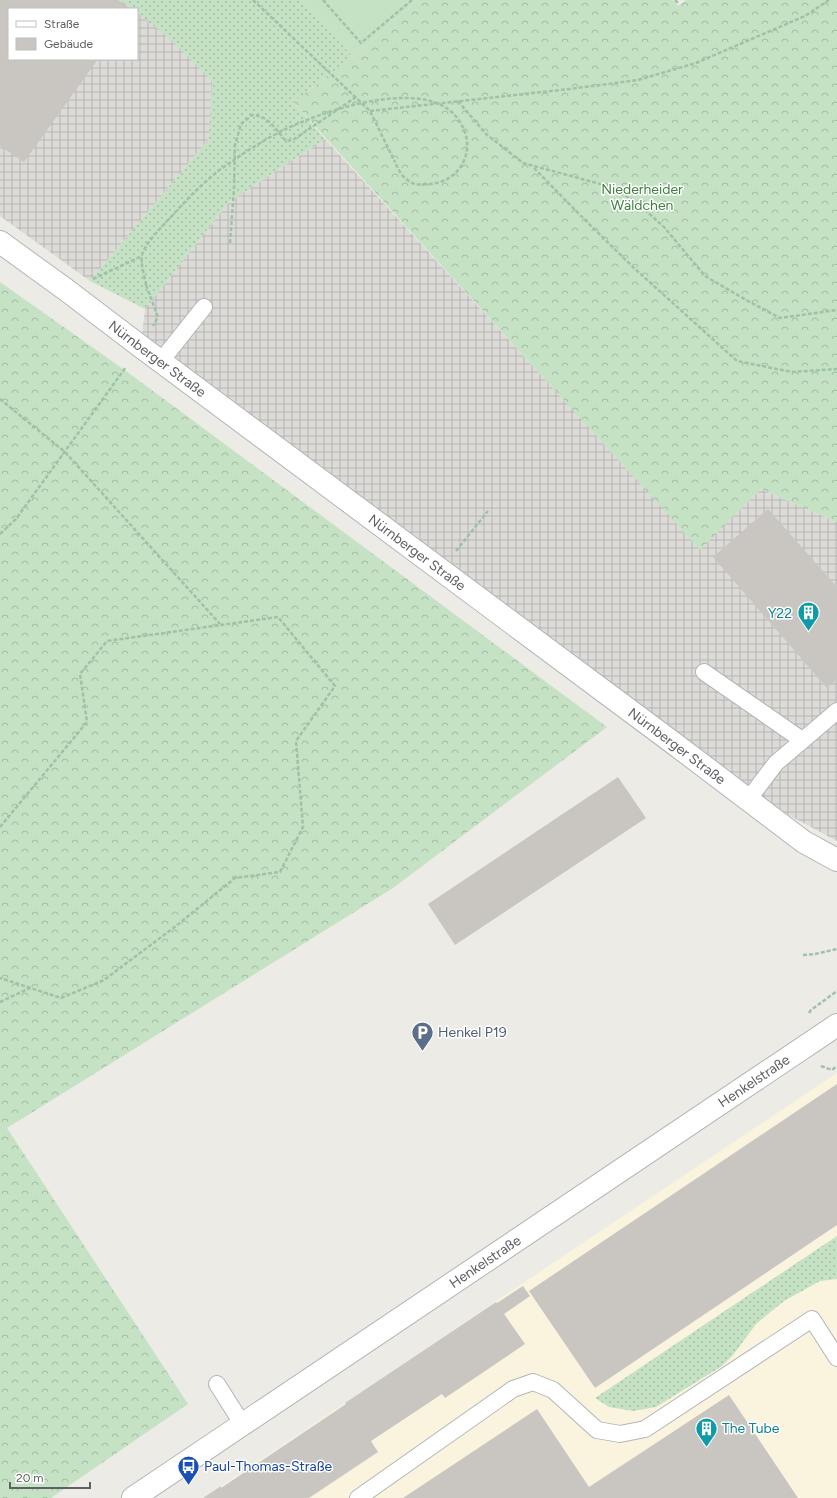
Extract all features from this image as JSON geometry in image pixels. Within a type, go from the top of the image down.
[{"type":"main road","name":"Nürnberger Straße","points":[[0,242],[65,289],[804,842],[837,860]]},
{"type":"main road","name":"Henkelstraße","points":[[133,1498],[837,1025]]},
{"type":"lane","points":[[161,361],[204,307]]},
{"type":"lane","points":[[704,672],[802,740]]},
{"type":"lane","points":[[748,800],[776,763],[837,711]]},
{"type":"lane","points":[[358,1498],[514,1389],[533,1382],[553,1390],[597,1430],[620,1434],[645,1429],[812,1319],[837,1358]]},
{"type":"lane","points":[[217,1384],[243,1425]]},
{"type":"path","points":[[0,534],[16,519],[65,452],[140,346],[158,316],[146,285],[142,256],[162,226],[196,190],[212,176],[246,152],[302,122],[357,105],[377,100],[404,98],[431,101],[442,105],[456,115],[467,137],[468,144],[467,152],[460,167],[450,177],[434,184],[418,184],[409,181],[399,170],[370,111],[356,97],[253,0]]},
{"type":"path","points":[[323,0],[361,43],[412,0]]},
{"type":"path","points":[[676,0],[677,2],[679,0]]},
{"type":"path","points":[[370,111],[638,80],[696,63],[805,16],[829,0]]},
{"type":"path","points":[[230,243],[234,189],[234,145],[240,124],[252,115],[259,115],[268,121],[286,141],[293,140],[356,97]]},
{"type":"path","points":[[458,101],[486,134],[523,163],[604,185],[634,200],[664,227],[705,276],[748,302],[780,318],[837,310]]},
{"type":"path","points":[[534,167],[634,268],[737,361],[792,372],[837,369]]},
{"type":"path","points":[[65,289],[84,283],[142,256]]},
{"type":"path","points":[[0,400],[65,452],[221,625]]},
{"type":"path","points":[[441,570],[488,511]]},
{"type":"path","points":[[0,827],[87,722],[80,674],[107,641],[278,616],[335,686],[296,741],[304,828],[280,872],[235,878],[176,926],[104,980],[61,998],[0,978]]},
{"type":"path","points":[[803,955],[815,954],[837,948]]},
{"type":"path","points":[[0,1002],[30,988]]},
{"type":"path","points":[[810,1010],[837,991]]},
{"type":"path","points":[[832,1070],[837,1066]]},
{"type":"shaded area","points":[[0,0],[209,0],[280,81],[209,139],[90,281],[0,216]]},
{"type":"shaded area","points":[[325,139],[700,549],[761,489],[837,522],[837,841],[766,803],[141,343],[145,309],[229,202]]},
{"type":"shaded area","points":[[837,1073],[837,1498],[204,1498],[529,1279]]},
{"type":"green space","points":[[120,0],[302,0],[353,57],[293,102],[325,139],[229,202],[145,309],[90,281],[209,139],[212,81],[173,42],[138,13],[138,8],[132,8]]},
{"type":"green space","points":[[302,0],[418,0],[353,57]]},
{"type":"green space","name":"Niederheider Wäldchen","points":[[418,0],[673,0],[678,6],[686,0],[837,0],[837,522],[761,489],[700,550],[293,102],[353,57]]},
{"type":"green space","points":[[0,282],[126,371],[607,727],[393,888],[7,1128],[188,1404],[51,1498],[0,1498]]},
{"type":"green space","points":[[837,1236],[837,1279],[820,1281],[784,1301],[756,1324],[733,1355],[722,1366],[656,1407],[633,1411],[609,1407],[595,1398]]},
{"type":"building","points":[[0,0],[118,0],[130,8],[8,8],[8,60],[97,60],[24,162],[0,146]]},
{"type":"building","name":"Y22","points":[[768,509],[837,587],[837,679],[827,688],[713,557]]},
{"type":"building","points":[[618,777],[646,818],[455,945],[428,904]]},
{"type":"building","points":[[837,1084],[837,1225],[595,1388],[529,1291]]},
{"type":"building","points":[[523,1286],[530,1296],[504,1314],[525,1344],[445,1398],[442,1394],[371,1441],[378,1452],[309,1498],[203,1498],[221,1486],[221,1488],[496,1302],[497,1303]]},
{"type":"building","name":"The Tube","points":[[729,1395],[798,1498],[403,1498],[537,1409],[589,1487]]},
{"type":"place","name":"Y22","points":[[808,632]]},
{"type":"place","name":"Henkel P19","points":[[422,1052]]},
{"type":"place","name":"The Tube","points":[[706,1448]]},
{"type":"place","name":"Paul-Thomas-Straße","points":[[188,1486]]}]
